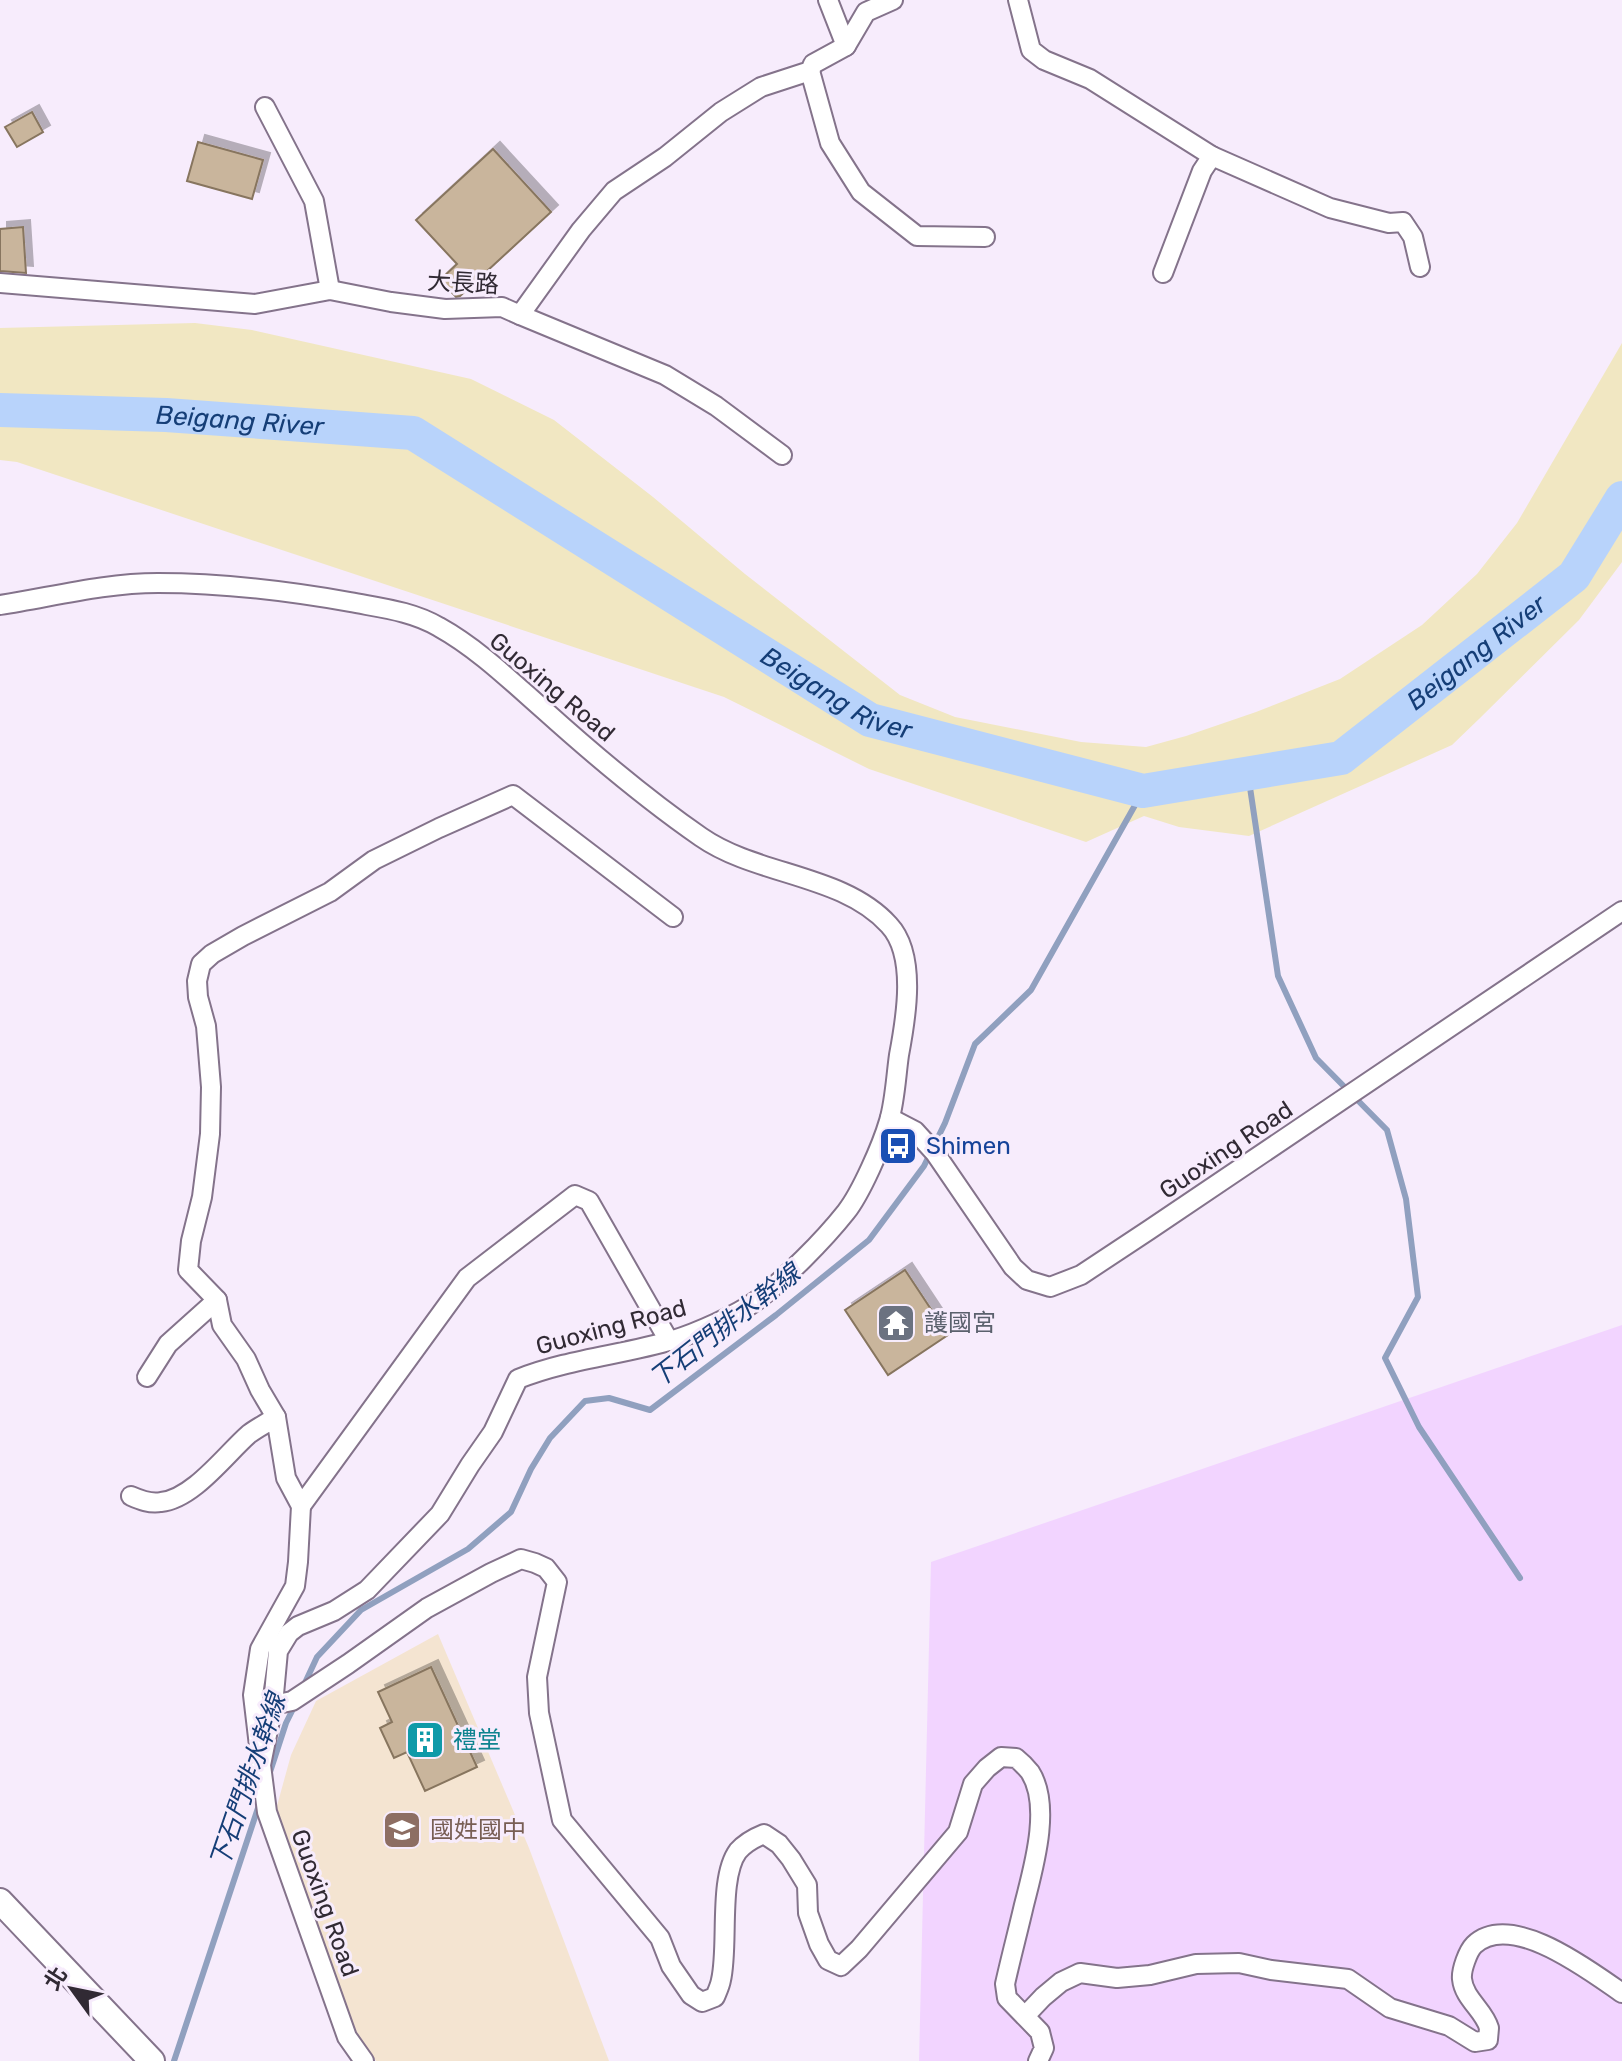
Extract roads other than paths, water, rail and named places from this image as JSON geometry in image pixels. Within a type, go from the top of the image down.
[{"type":"main road","points":[[0,1901],[152,2061]]},
{"type":"street","points":[[828,0],[846,46]]},
{"type":"street","name":"大長路","points":[[0,283],[255,304],[330,290],[445,309],[502,307],[520,315],[581,230],[614,191],[665,157],[721,112],[761,87],[810,71],[813,64],[846,46],[866,12],[893,0]]},
{"type":"street","points":[[1018,0],[1031,50],[1044,60],[1090,79],[1212,156],[1330,208],[1389,223],[1403,222],[1413,237],[1420,267]]},
{"type":"street","points":[[810,71],[830,143],[861,192],[917,236],[985,237]]},
{"type":"street","points":[[265,107],[314,201],[330,290]]},
{"type":"street","points":[[1163,273],[1202,171],[1212,156]]},
{"type":"street","points":[[520,315],[665,375],[716,406],[782,455]]},
{"type":"street","name":"Guoxing Road","points":[[0,605],[75,591],[156,583],[317,596],[412,614],[440,627],[503,675],[604,763],[704,840],[763,867],[818,883],[866,905],[892,928],[902,945],[907,981],[890,1118],[849,1210],[797,1265],[754,1302],[694,1333],[545,1368],[518,1379],[493,1432],[440,1514],[367,1590],[334,1611],[298,1626],[289,1633],[278,1651],[273,1705],[261,1765],[267,1812],[347,2037],[364,2061]]},
{"type":"street","points":[[261,1765],[253,1695],[260,1649],[295,1586],[301,1506],[286,1478],[276,1417],[246,1359],[222,1325],[217,1300],[188,1270],[210,1134],[211,1087],[206,1026],[197,981],[201,964],[243,936],[330,892],[374,860],[513,795],[673,917]]},
{"type":"street","name":"Guoxing Road","points":[[890,1118],[915,1131],[935,1153],[1013,1267],[1027,1280],[1050,1287],[1081,1275],[1138,1238],[1622,911]]},
{"type":"street","points":[[301,1506],[467,1278],[575,1195],[589,1201],[669,1341]]},
{"type":"street","points":[[147,1377],[168,1344],[217,1300]]},
{"type":"street","points":[[131,1496],[160,1503],[177,1498],[213,1470],[248,1435],[276,1417]]},
{"type":"street","points":[[273,1705],[292,1701],[427,1608],[491,1573],[521,1559],[546,1568],[557,1582],[537,1677],[539,1713],[562,1820],[660,1938],[671,1966],[691,1995],[702,2002],[715,1997],[721,1979],[730,1868],[737,1852],[749,1841],[764,1834],[779,1844],[791,1859],[807,1885],[808,1913],[819,1944],[828,1960],[841,1966],[958,1832],[973,1784],[1001,1757],[1016,1758],[1030,1772],[1036,1788],[1040,1830],[1034,1872],[1005,1984],[1007,1998],[1040,2032],[1044,2048],[1038,2061]]},
{"type":"street","points":[[1025,2016],[1061,1982],[1080,1973],[1117,1978],[1150,1975],[1196,1964],[1239,1963],[1348,1979],[1390,2008],[1449,2026],[1475,2042],[1488,2040],[1489,2028],[1471,2002],[1462,1979],[1468,1951],[1482,1938],[1517,1934],[1570,1957],[1622,1993]]},
{"type":"waterway","name":"Beigang River","points":[[0,410],[166,415],[413,433],[870,720],[1143,791],[1341,758],[1574,576],[1622,498]]},
{"type":"waterway","points":[[1248,774],[1278,976],[1316,1058],[1387,1130],[1406,1199],[1418,1297],[1385,1358],[1419,1427],[1520,1578]]},
{"type":"waterway","name":"下石門排水幹線","points":[[304,1685],[317,1657],[361,1610],[468,1549],[511,1512],[550,1438],[585,1401],[609,1398],[650,1410],[869,1240],[924,1166],[945,1123],[975,1044],[1031,990],[1143,791]]},
{"type":"waterway","name":"下石門排水幹線","points":[[269,1775],[296,1703]]},
{"type":"waterway","name":"下石門排水幹線","points":[[174,2061],[259,1805]]},
{"type":"place","name":"Shimen","points":[[898,1146]]},
{"type":"place","name":"護國宮","points":[[896,1323]]},
{"type":"place","name":"禮堂","points":[[425,1740]]},
{"type":"place","name":"國姓國中","points":[[402,1830]]}]
